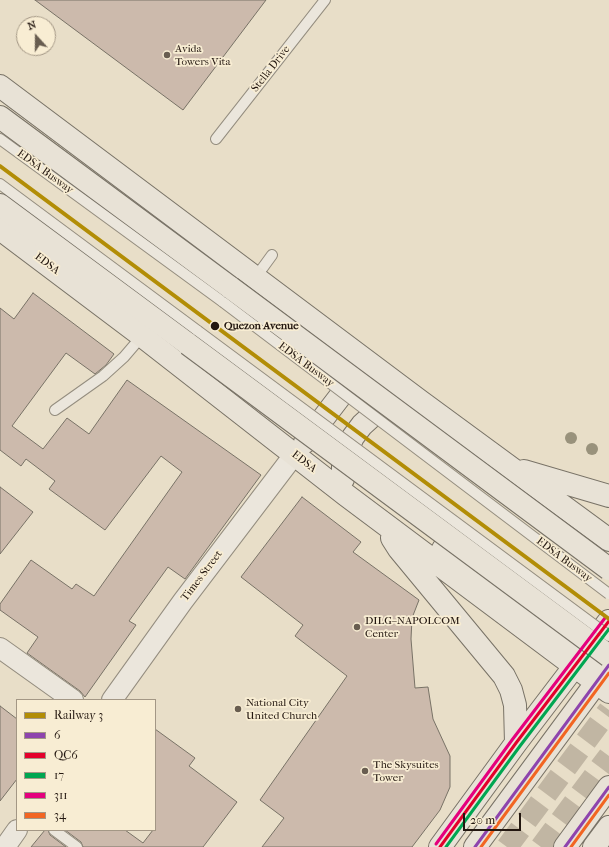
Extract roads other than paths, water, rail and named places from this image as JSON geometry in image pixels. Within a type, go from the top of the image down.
[{"type":"main road","points":[[0,86],[420,401],[609,540]]},
{"type":"main road","points":[[0,117],[227,295],[609,569]]},
{"type":"main road","name":"EDSA","points":[[0,205],[193,337],[607,673]]},
{"type":"main road","name":"EDSA","points":[[0,230],[142,336],[385,524],[580,659],[607,673]]},
{"type":"main road","points":[[294,455],[348,386],[353,376],[354,369],[353,351]]},
{"type":"main road","points":[[346,495],[343,465],[347,450],[353,437],[362,425],[373,415],[387,407],[401,403],[420,401]]},
{"type":"main road","points":[[509,467],[609,496]]},
{"type":"main road","points":[[385,524],[399,549],[504,676],[511,690],[515,705],[516,743]]},
{"type":"main road","points":[[440,847],[516,743],[609,621]]},
{"type":"main road","points":[[475,847],[607,673]]},
{"type":"main road","points":[[565,847],[609,787]]},
{"type":"main road","points":[[594,847],[609,827]]},
{"type":"street","name":"Times Street","points":[[113,699],[183,601],[294,455]]},
{"type":"street","points":[[0,648],[72,699]]},
{"type":"street","points":[[5,847],[16,831]]},
{"type":"lane","name":"Stella Drive","points":[[216,139],[326,0]]},
{"type":"lane","name":"EDSA Busway","points":[[0,139],[227,295],[609,594]]},
{"type":"lane","points":[[0,184],[193,337],[609,636]]},
{"type":"lane","points":[[256,277],[272,255]]},
{"type":"lane","points":[[55,410],[104,376],[124,357],[142,336]]},
{"type":"lane","points":[[55,831],[77,847]]},
{"type":"tunnel","points":[[507,847],[609,710]]},
{"type":"tunnel","points":[[541,847],[609,756]]},
{"type":"rail line","name":"3","points":[[0,166],[609,619]]},
{"type":"place","name":"Avida Towers Vita","points":[[167,55]]},
{"type":"place","name":"Quezon Avenue","points":[[215,326]]},
{"type":"place","name":"DILG–NAPOLCOM Center","points":[[357,627]]},
{"type":"place","name":"National City United Church","points":[[238,709]]},
{"type":"place","name":"The Skysuites Tower","points":[[365,771]]}]
